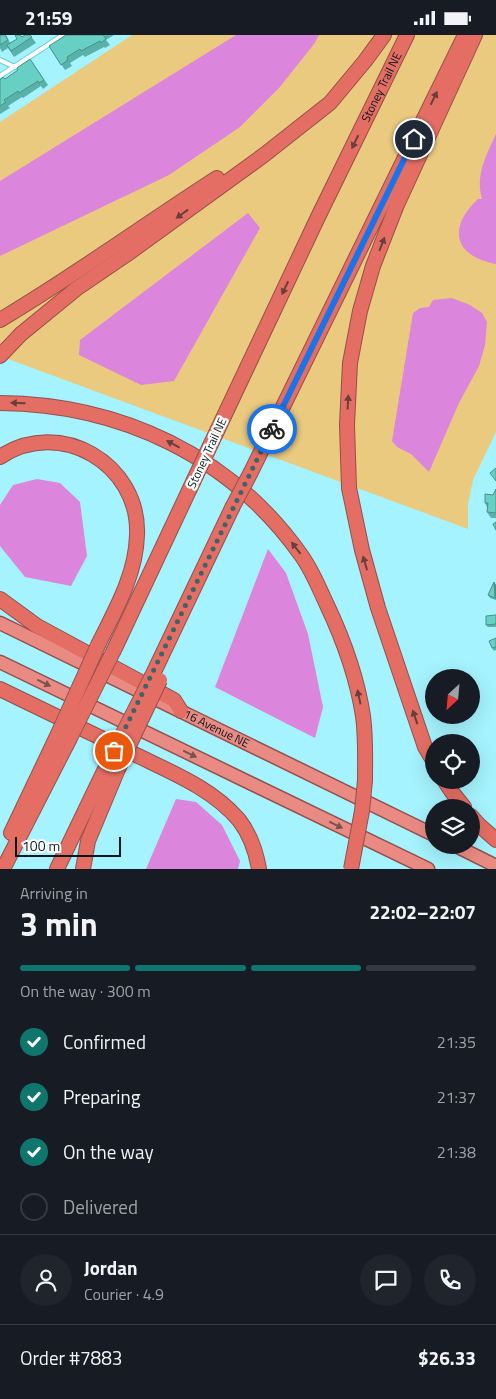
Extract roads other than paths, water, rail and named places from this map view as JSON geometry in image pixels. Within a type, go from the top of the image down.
[{"type":"highway","points":[[0,356],[21,334],[76,289],[264,155],[330,103],[384,35]]},
{"type":"highway","name":"Stoney Trail NE","points":[[3,869],[63,737],[114,650],[318,217],[407,35]]},
{"type":"highway","points":[[57,869],[112,768],[234,512],[241,505],[243,487],[465,35]]},
{"type":"highway","points":[[425,747],[378,608],[362,549],[349,488],[347,425],[350,363],[360,311],[373,266],[396,207],[476,35]]},
{"type":"highway","points":[[0,320],[42,295],[153,219],[250,157],[264,155]]},
{"type":"highway","points":[[0,403],[33,403],[80,411],[107,417],[163,438],[193,455],[254,499],[302,556],[342,635],[363,717],[365,780],[362,811],[351,869]]},
{"type":"highway","points":[[0,457],[15,449],[49,442],[75,446],[86,450],[110,468],[125,486],[134,508],[137,523],[136,550],[123,593],[99,643],[63,737],[0,857]]},
{"type":"highway","points":[[0,599],[37,626],[174,700],[181,711]]},
{"type":"highway","name":"16 Avenue NE","points":[[0,623],[425,831]]},
{"type":"highway","points":[[0,661],[428,869]]},
{"type":"highway","points":[[0,689],[182,779],[216,799],[230,811],[247,833],[259,869]]},
{"type":"highway","points":[[83,869],[88,841],[112,768]]},
{"type":"highway","points":[[450,789],[457,799]]},
{"type":"highway","points":[[480,826],[496,840]]},
{"type":"highway","points":[[473,854],[496,865]]},
{"type":"lane","points":[[0,76],[63,35]]},
{"type":"lane","points":[[0,59],[15,67]]}]
